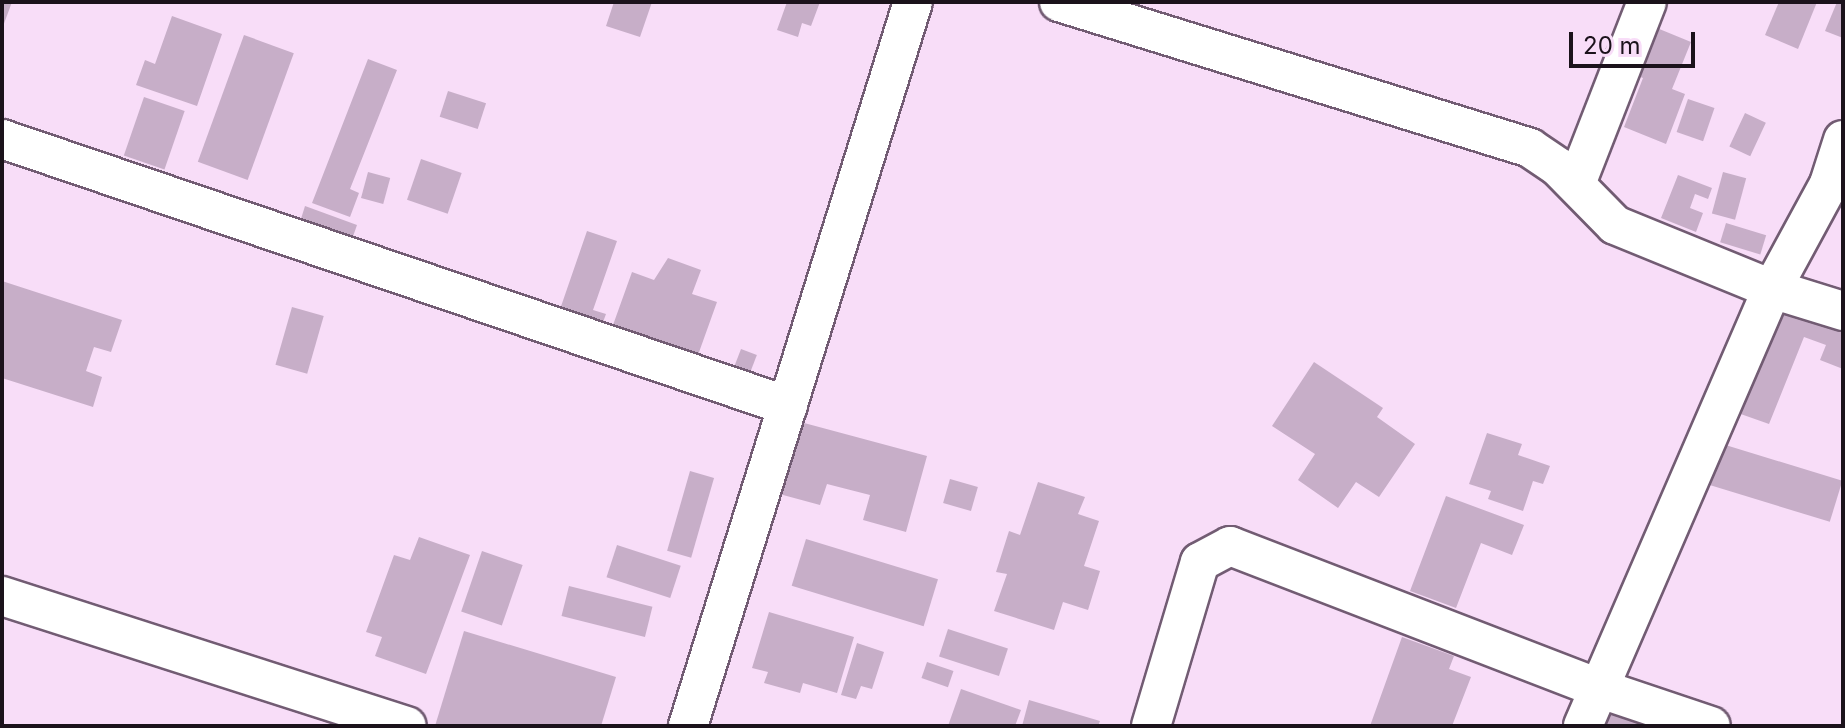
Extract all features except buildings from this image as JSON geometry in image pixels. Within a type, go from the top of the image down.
[{"type":"street","points":[[688,726],[913,2]]},
{"type":"street","points":[[1059,2],[1530,148],[1576,184],[1615,225],[1772,289],[1843,311]]},
{"type":"street","points":[[1576,184],[1647,2]]},
{"type":"street","points":[[2,139],[788,406]]},
{"type":"street","points":[[1583,726],[1772,289],[1829,184],[1843,140]]},
{"type":"street","points":[[1151,726],[1200,562],[1216,549],[1230,546],[1598,688],[1711,726]]},
{"type":"street","points":[[2,596],[407,726]]}]
